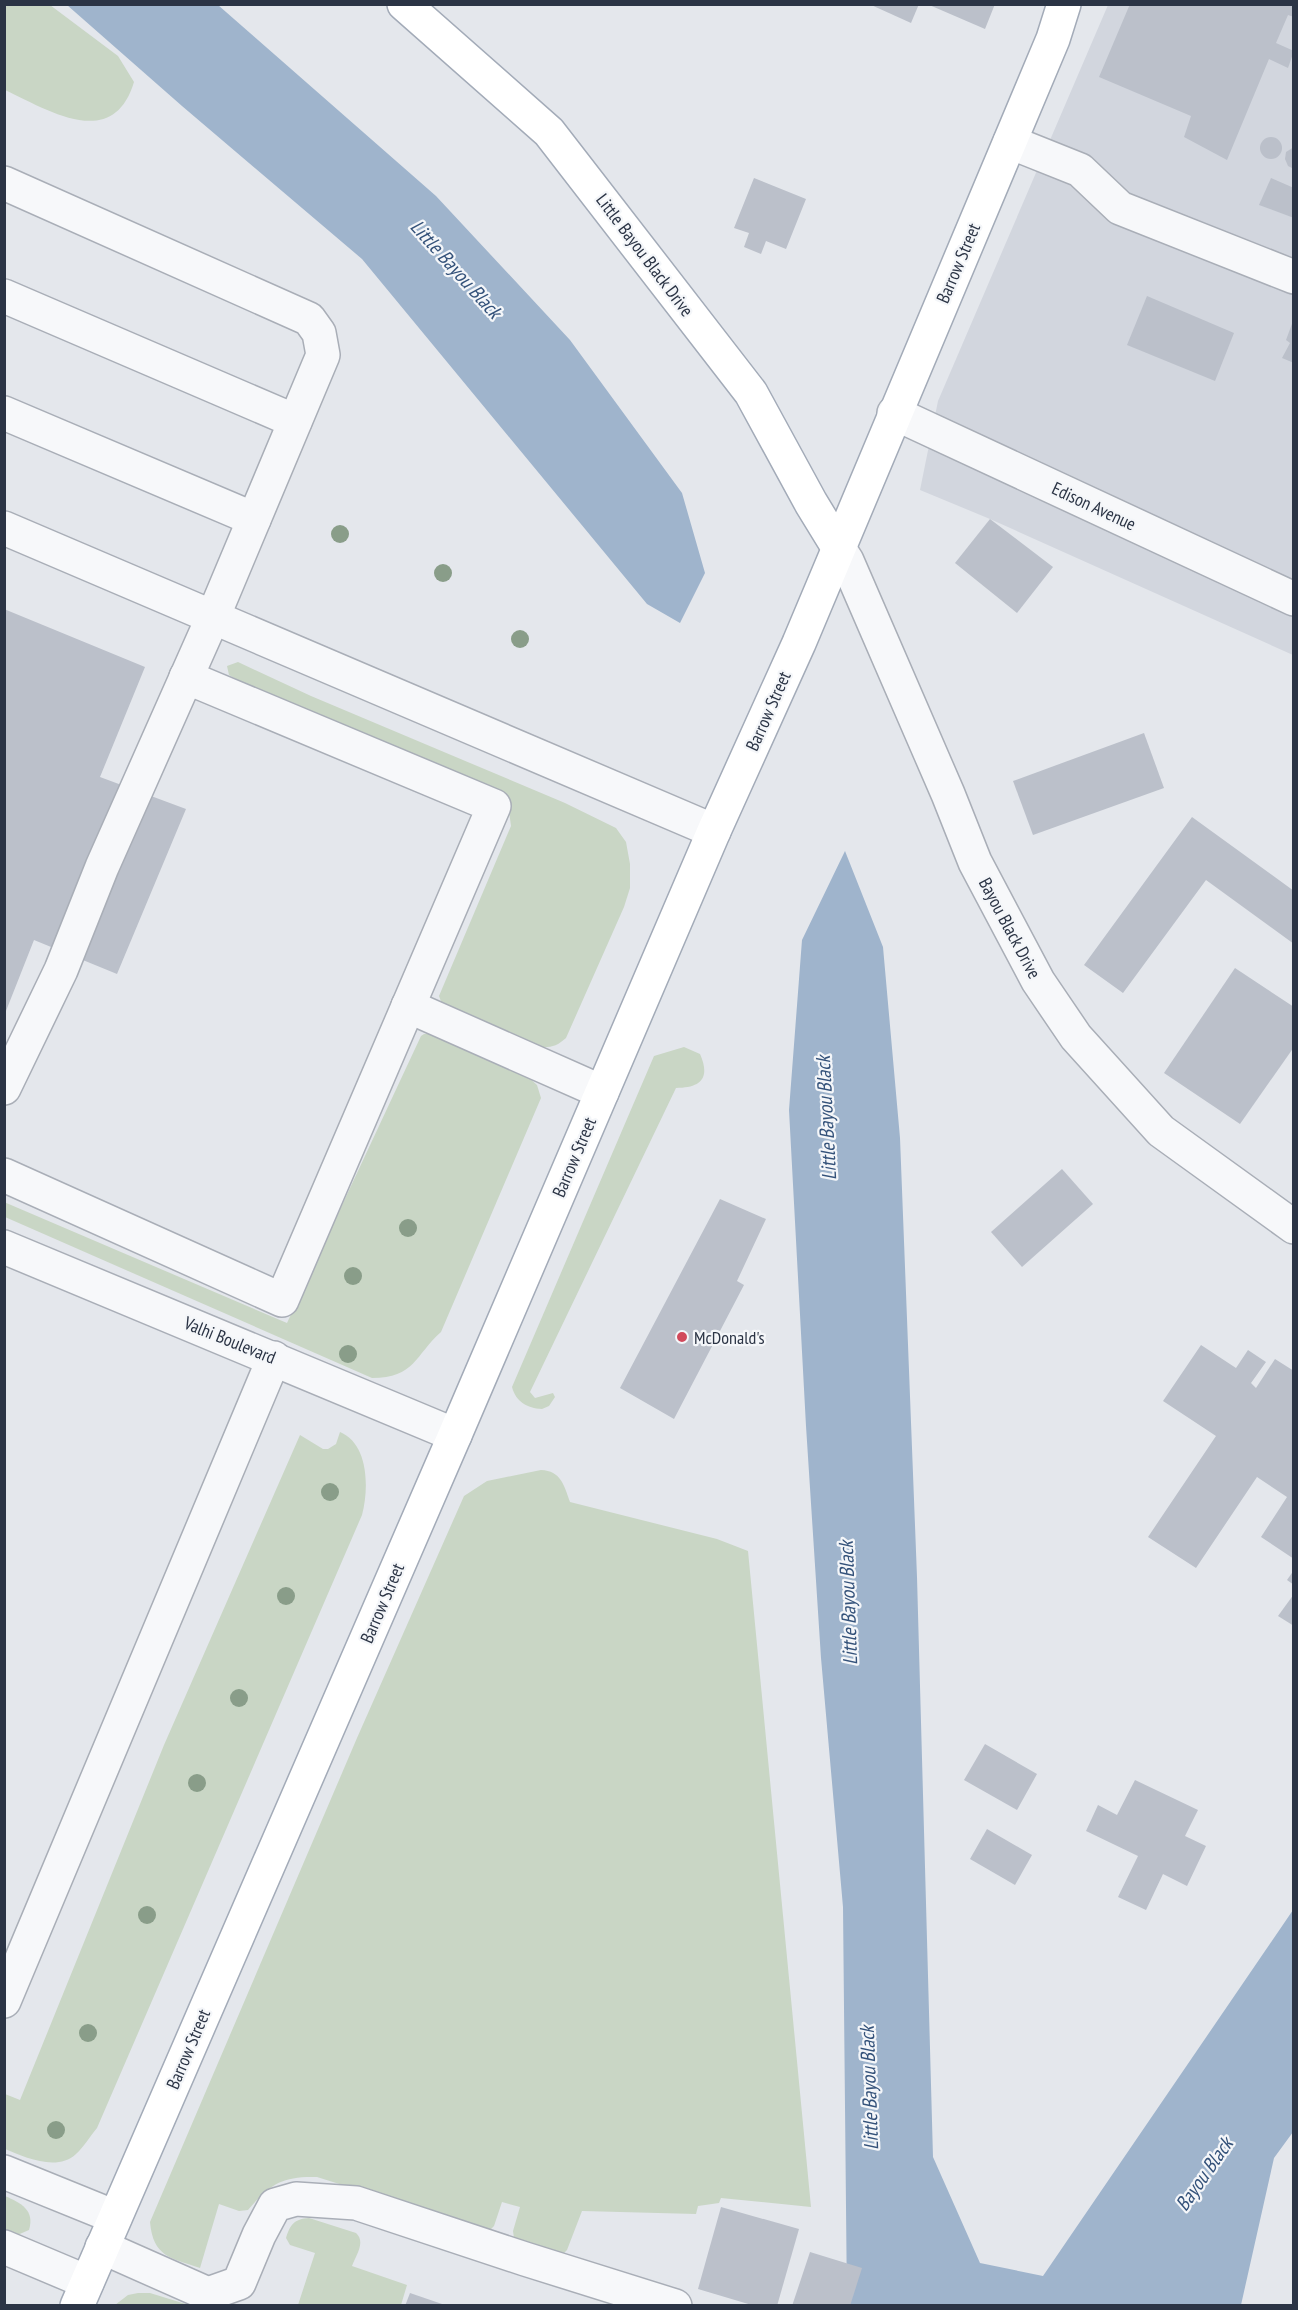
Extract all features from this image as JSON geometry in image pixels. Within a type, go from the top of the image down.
[{"type":"main road","name":"Barrow Street","points":[[82,2294],[714,831],[799,643],[1053,39],[1064,4]]},
{"type":"main road","name":"Little Bayou Black Drive","points":[[411,7],[549,132],[751,393],[811,503],[838,547]]},
{"type":"street","points":[[1010,142],[1080,170],[1120,208],[1293,276]]},
{"type":"street","points":[[4,183],[309,319],[319,333],[323,355],[213,617],[102,867],[61,970],[4,1088]]},
{"type":"street","points":[[4,296],[295,421]]},
{"type":"street","points":[[4,413],[254,519]]},
{"type":"street","name":"Edison Avenue","points":[[894,413],[1293,599]]},
{"type":"street","points":[[4,528],[714,831]]},
{"type":"street","name":"Bayou Black Drive","points":[[838,547],[925,741],[975,862],[1038,981],[1076,1037],[1161,1131],[1293,1227]]},
{"type":"street","points":[[4,1175],[282,1300],[494,806],[186,677]]},
{"type":"street","points":[[408,1006],[602,1092]]},
{"type":"street","name":"Valhi Boulevard","points":[[4,1247],[455,1434]]},
{"type":"street","points":[[4,2001],[274,1358]]},
{"type":"street","points":[[4,2172],[115,2217]]},
{"type":"street","points":[[102,2247],[208,2294],[239,2283],[259,2235],[275,2205],[296,2199],[356,2203],[675,2306]]},
{"type":"street","points":[[4,2247],[82,2294]]},
{"type":"shaded area","points":[[1108,5],[1293,5],[1293,655],[920,490],[938,401]]},
{"type":"green space","points":[[5,4],[50,5],[118,56],[134,82],[124,103],[111,116],[95,121],[78,120],[59,115],[5,90]]},
{"type":"green space","points":[[238,662],[311,696],[565,803],[616,828],[626,842],[630,864],[630,888],[624,907],[566,1038],[554,1046],[539,1047],[442,1004],[439,996],[511,826],[508,804],[250,687],[229,675],[227,666]]},
{"type":"green space","points":[[429,1034],[527,1076],[537,1085],[541,1098],[441,1332],[413,1364],[397,1374],[372,1378],[5,1217],[4,1202],[287,1323],[421,1036]]},
{"type":"green space","points":[[684,1047],[700,1054],[704,1076],[697,1084],[676,1088],[530,1392],[535,1398],[553,1393],[555,1397],[549,1406],[542,1409],[527,1406],[516,1397],[512,1387],[654,1056]]},
{"type":"green space","points":[[340,1432],[350,1438],[362,1457],[366,1493],[362,1515],[97,2128],[76,2154],[60,2162],[40,2161],[5,2149],[5,2094],[20,2100],[164,1745],[300,1435],[323,1449],[328,1449],[336,1444]]},
{"type":"green space","points":[[541,1470],[553,1473],[561,1480],[570,1502],[717,1539],[748,1551],[811,2207],[721,2198],[719,2203],[698,2206],[696,2214],[582,2211],[567,2250],[564,2253],[557,2253],[514,2238],[513,2231],[520,2207],[502,2202],[494,2226],[489,2231],[317,2177],[305,2177],[278,2183],[263,2194],[248,2210],[239,2211],[219,2204],[200,2268],[172,2258],[159,2249],[155,2243],[150,2222],[357,1738],[464,1496],[487,1481]]},
{"type":"green space","points":[[5,2196],[16,2201],[28,2212],[29,2230],[15,2236],[5,2232]]},
{"type":"green space","points":[[309,2218],[356,2233],[360,2244],[352,2266],[407,2285],[401,2305],[298,2305],[315,2253],[290,2245],[286,2238],[293,2224]]},
{"type":"green space","points":[[150,2293],[189,2305],[115,2305],[128,2295]]},
{"type":"water","name":"Little Bayou Black","points":[[67,5],[218,5],[436,196],[570,340],[682,493],[705,573],[680,623],[647,604],[362,259]]},
{"type":"water","points":[[845,851],[883,947],[900,1138],[917,1577],[933,2157],[980,2263],[1043,2276],[1293,1910],[1293,2132],[1274,2158],[1241,2305],[847,2305],[843,1907],[821,1658],[789,1110],[802,940]]},
{"type":"building","points":[[869,4],[919,4],[911,23]]},
{"type":"building","points":[[927,4],[995,4],[985,29]]},
{"type":"building","points":[[1130,4],[1294,4],[1294,17],[1288,15],[1276,43],[1294,51],[1288,68],[1269,59],[1227,160],[1184,137],[1191,116],[1099,77]]},
{"type":"building","points":[[1271,137],[1279,140],[1282,148],[1279,156],[1271,159],[1263,156],[1260,148],[1263,140]]},
{"type":"building","points":[[1294,147],[1294,169],[1288,166],[1285,159],[1286,152]]},
{"type":"building","points":[[754,178],[806,199],[786,249],[766,241],[761,254],[744,247],[749,233],[734,228]]},
{"type":"building","points":[[1271,178],[1294,188],[1294,218],[1259,205]]},
{"type":"building","points":[[1147,296],[1234,333],[1215,381],[1127,345]]},
{"type":"building","points":[[1293,321],[1294,363],[1282,358],[1290,343],[1286,340]]},
{"type":"building","points":[[990,519],[1053,567],[1017,613],[955,563]]},
{"type":"building","points":[[4,609],[145,667],[100,777],[186,809],[117,974],[34,940],[4,1016]]},
{"type":"building","points":[[1144,733],[1164,788],[1033,835],[1013,781]]},
{"type":"building","points":[[1192,817],[1294,891],[1294,944],[1206,880],[1123,993],[1084,965]]},
{"type":"building","points":[[1235,968],[1294,1007],[1294,1047],[1240,1124],[1164,1073]]},
{"type":"building","points":[[1062,1169],[1093,1204],[1022,1267],[991,1232]]},
{"type":"building","name":"McDonald's","points":[[720,1199],[766,1219],[737,1281],[744,1285],[674,1419],[620,1388]]},
{"type":"building","points":[[1201,1345],[1236,1368],[1248,1350],[1266,1362],[1251,1383],[1256,1388],[1275,1359],[1294,1371],[1294,1559],[1261,1537],[1287,1497],[1257,1477],[1196,1568],[1148,1537],[1216,1436],[1163,1401]]},
{"type":"building","points":[[1294,1570],[1294,1585],[1287,1580]]},
{"type":"building","points":[[1294,1594],[1294,1626],[1278,1616]]},
{"type":"building","points":[[985,1744],[1037,1774],[1017,1810],[964,1780]]},
{"type":"building","points":[[1135,1780],[1198,1810],[1185,1836],[1206,1846],[1187,1886],[1163,1874],[1146,1910],[1118,1897],[1138,1856],[1086,1831],[1098,1805],[1117,1815]]},
{"type":"building","points":[[987,1829],[1032,1855],[1015,1885],[970,1859]]},
{"type":"building","points":[[721,2207],[799,2229],[777,2306],[755,2306],[698,2289]]},
{"type":"building","points":[[810,2252],[862,2268],[850,2306],[792,2306]]},
{"type":"building","points":[[410,2293],[445,2305],[445,2306],[405,2306]]},
{"type":"place","name":"McDonald's","points":[[682,1337]]},
{"type":"water label","name":"Bayou Black","points":[[1204,2174]]}]
